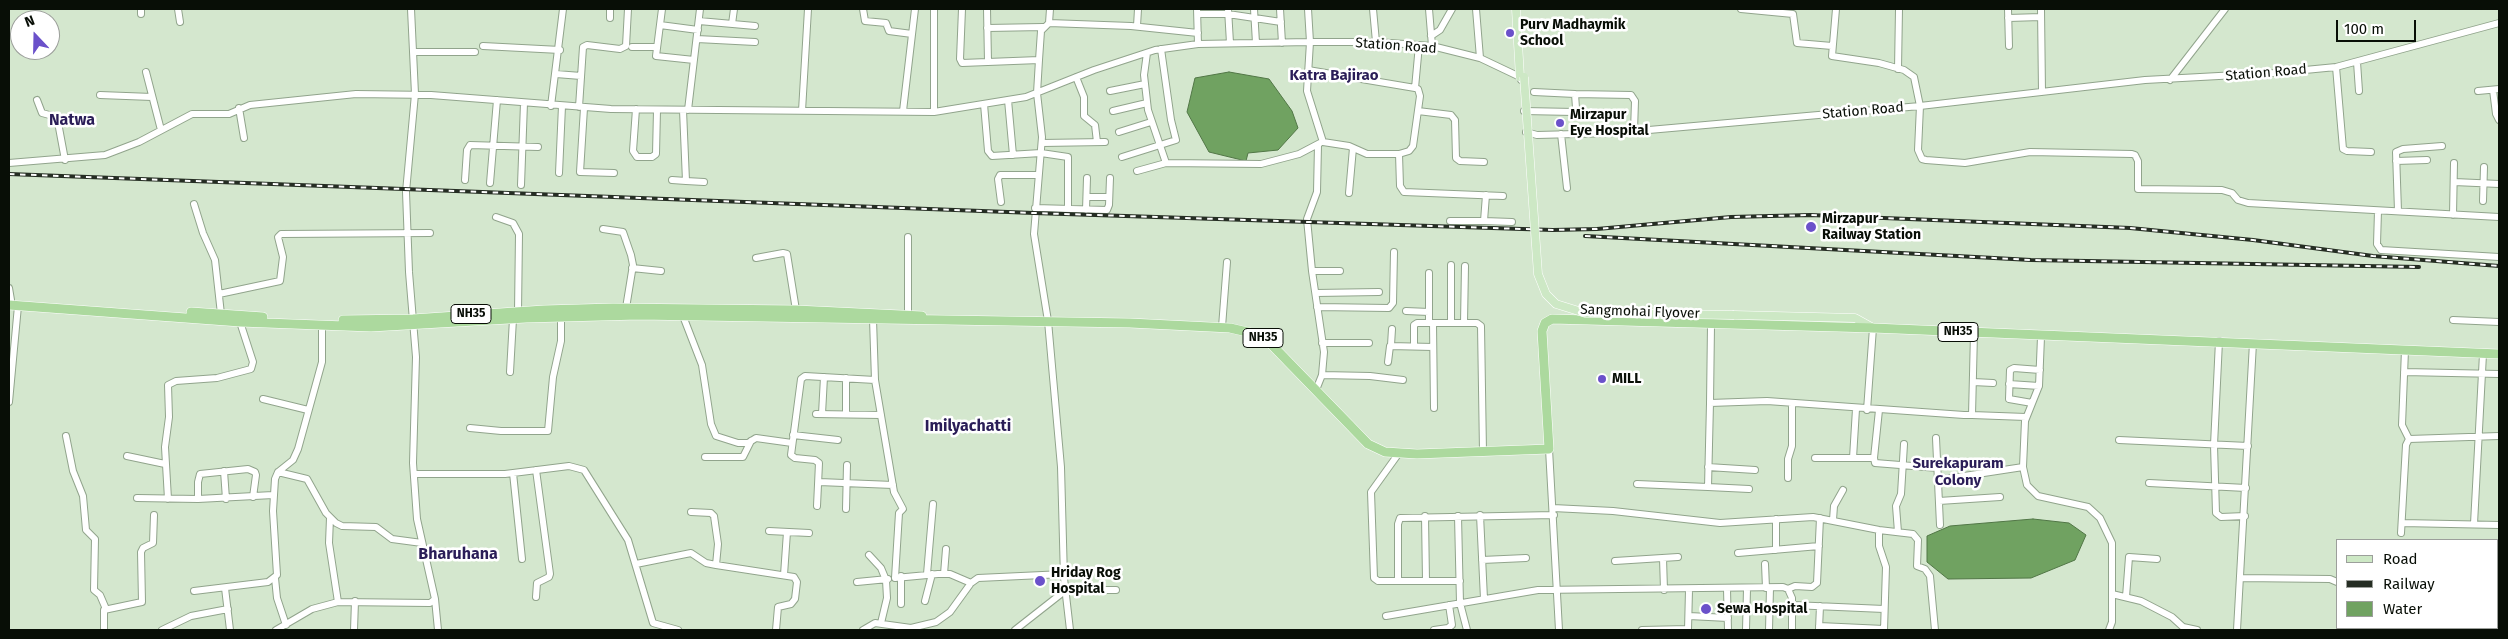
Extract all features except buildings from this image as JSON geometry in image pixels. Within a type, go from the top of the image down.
[{"type":"highway","name":"NH35","points":[[11,303],[240,322],[322,325],[413,322],[626,308],[796,310],[908,314],[934,319]]},
{"type":"highway","name":"NH35","points":[[11,303],[413,322]]},
{"type":"highway","name":"NH35","points":[[515,315],[683,316],[916,321],[934,319],[1222,327],[1256,334],[1270,343],[1368,444],[1385,452],[1399,453],[1549,449],[1542,331],[1545,323],[1557,319],[1711,325],[1873,328],[2041,337],[2218,341],[2499,354]]},
{"type":"main road","points":[[1516,9],[1522,77]]},
{"type":"main road","name":"Sangmohai Flyover","points":[[1520,9],[1522,77],[1538,274],[1546,294],[1556,304],[1585,313],[1855,318],[1873,328]]},
{"type":"street","points":[[178,9],[180,22]]},
{"type":"street","points":[[411,9],[415,94],[406,192],[409,272],[417,380],[414,474],[416,513],[436,599],[438,630]]},
{"type":"street","points":[[551,106],[560,50],[563,9]]},
{"type":"street","points":[[610,9],[610,18]]},
{"type":"street","points":[[614,173],[580,172],[583,47],[588,45],[620,49],[626,46],[628,9]]},
{"type":"street","points":[[662,9],[655,53],[658,57],[694,60]]},
{"type":"street","points":[[686,181],[686,110],[700,9]]},
{"type":"street","points":[[732,24],[734,9]]},
{"type":"street","points":[[802,111],[808,9]]},
{"type":"street","points":[[863,9],[865,21],[886,23],[889,31],[912,34]]},
{"type":"street","points":[[903,111],[915,9]]},
{"type":"street","points":[[934,9],[934,112]]},
{"type":"street","points":[[962,9],[960,61],[965,63],[1038,60]]},
{"type":"street","points":[[987,9],[988,62]]},
{"type":"street","points":[[1050,9],[1038,60],[1037,93],[1042,143],[1034,234],[1036,262],[1048,321],[1061,467],[1064,574],[1070,630]]},
{"type":"street","points":[[1137,26],[1138,9]]},
{"type":"street","points":[[1254,9],[1256,43]]},
{"type":"street","points":[[1280,9],[1282,43]]},
{"type":"street","points":[[1308,9],[1310,42],[1308,100],[1320,144],[1317,192],[1307,218],[1324,358],[1322,375],[1316,390]]},
{"type":"street","points":[[1373,9],[1376,42]]},
{"type":"street","points":[[1429,9],[1432,46]]},
{"type":"street","points":[[1431,36],[1440,30],[1452,9]]},
{"type":"street","points":[[1476,9],[1480,58]]},
{"type":"street","points":[[1741,9],[1790,14],[1794,17]]},
{"type":"street","points":[[1795,9],[1795,39],[1797,43],[1832,46]]},
{"type":"street","points":[[1836,9],[1831,52],[1835,58],[1864,60],[1898,69],[1914,77],[1920,106],[1918,150],[1922,159],[1965,163],[2030,152],[2132,154],[2135,155],[2138,161],[2138,189],[2222,190],[2232,193],[2238,200],[2248,203],[2499,217]]},
{"type":"street","points":[[1898,69],[1900,9]]},
{"type":"street","points":[[2008,9],[2009,46]]},
{"type":"street","points":[[2041,9],[2042,92]]},
{"type":"street","points":[[2170,80],[2225,9]]},
{"type":"street","points":[[1198,44],[1197,11],[1228,11],[1281,22]]},
{"type":"street","points":[[1228,11],[1230,43]]},
{"type":"street","points":[[2008,18],[2041,18]]},
{"type":"street","points":[[699,21],[755,26]]},
{"type":"street","name":"Station Road","points":[[9,163],[65,160],[105,155],[192,114],[229,114],[240,108],[356,94],[415,94],[581,108],[934,112],[1008,100],[1037,93],[1076,77],[1161,49],[1198,44],[1230,43],[1376,42],[1432,46],[1480,58],[1522,77],[1526,134],[1634,131],[1920,106],[2145,80],[2170,80],[2336,67],[2499,22]]},
{"type":"street","points":[[660,25],[698,30]]},
{"type":"street","points":[[987,28],[1046,25],[1137,26],[1198,33]]},
{"type":"street","points":[[697,39],[755,42]]},
{"type":"street","points":[[1415,88],[1419,45]]},
{"type":"street","points":[[483,46],[560,50]]},
{"type":"street","points":[[632,47],[657,47]]},
{"type":"street","points":[[1122,157],[1174,142],[1177,138],[1171,120],[1161,49]]},
{"type":"street","points":[[413,52],[475,52]]},
{"type":"street","points":[[1147,53],[1145,84],[1147,103],[1151,122],[1166,163]]},
{"type":"street","points":[[2357,62],[2359,91]]},
{"type":"street","points":[[2336,67],[2343,149],[2347,151],[2370,152]]},
{"type":"street","points":[[1137,171],[1166,163],[1261,164],[1299,154],[1320,144],[1353,148],[1367,154],[1400,154],[1412,150],[1420,92],[1415,88],[1308,70]]},
{"type":"street","points":[[146,72],[161,130]]},
{"type":"street","points":[[556,74],[581,76]]},
{"type":"street","points":[[1076,77],[1084,97],[1084,116],[1095,125],[1097,142]]},
{"type":"street","points":[[1110,91],[1145,84]]},
{"type":"street","points":[[2478,92],[2496,90],[2496,114],[2499,120]]},
{"type":"street","points":[[1534,92],[1633,96],[1634,131]]},
{"type":"street","points":[[1524,111],[1574,112],[1576,108],[1575,94]]},
{"type":"street","points":[[100,95],[152,97]]},
{"type":"street","points":[[37,100],[39,111],[57,117],[65,160]]},
{"type":"street","points":[[490,183],[497,100]]},
{"type":"street","points":[[1008,100],[1013,155]]},
{"type":"street","points":[[521,185],[524,103]]},
{"type":"street","points":[[1113,111],[1147,103]]},
{"type":"street","points":[[984,104],[989,154],[992,156],[1041,153],[1068,157],[1068,209]]},
{"type":"street","points":[[559,173],[562,106]]},
{"type":"street","points":[[240,108],[244,138]]},
{"type":"street","points":[[636,109],[633,151],[637,157],[652,157],[656,154],[657,110]]},
{"type":"street","points":[[1418,111],[1453,116],[1456,158],[1460,161],[1484,162]]},
{"type":"street","points":[[1119,132],[1151,122]]},
{"type":"street","points":[[1561,134],[1566,188]]},
{"type":"street","points":[[1042,143],[1105,142]]},
{"type":"street","points":[[465,180],[468,147],[473,144],[538,148]]},
{"type":"street","points":[[2398,211],[2396,155],[2399,150],[2442,146]]},
{"type":"street","points":[[1349,193],[1353,148]]},
{"type":"street","points":[[1400,154],[1400,186],[1404,192],[1503,196]]},
{"type":"street","points":[[2396,161],[2428,160]]},
{"type":"street","points":[[2452,215],[2454,163]]},
{"type":"street","points":[[2483,200],[2484,167]]},
{"type":"street","points":[[1001,202],[998,179],[1000,175],[1038,175]]},
{"type":"street","points":[[1086,210],[1087,178]]},
{"type":"street","points":[[1035,208],[1107,210],[1110,178]]},
{"type":"street","points":[[672,180],[704,182]]},
{"type":"street","points":[[2454,182],[2499,184]]},
{"type":"street","points":[[1484,222],[1486,195]]},
{"type":"street","points":[[1087,197],[1109,197]]},
{"type":"street","points":[[194,204],[214,260],[221,314]]},
{"type":"street","points":[[2378,211],[2377,244],[2381,250],[2499,257]]},
{"type":"street","points":[[496,218],[513,223],[519,234],[510,372]]},
{"type":"street","points":[[1450,220],[1512,222]]},
{"type":"street","points":[[603,229],[621,231],[625,234],[632,268],[626,308]]},
{"type":"street","points":[[219,294],[280,281],[283,256],[278,237],[281,234],[430,233]]},
{"type":"street","points":[[908,237],[908,314]]},
{"type":"street","points":[[1317,307],[1389,308],[1393,303],[1394,252]]},
{"type":"street","points":[[756,258],[783,253],[787,254],[796,310]]},
{"type":"street","points":[[1222,327],[1227,262]]},
{"type":"street","points":[[1451,265],[1451,323]]},
{"type":"street","points":[[1464,266],[1464,323]]},
{"type":"street","points":[[632,268],[662,271]]},
{"type":"street","points":[[1312,271],[1340,271]]},
{"type":"street","points":[[1429,273],[1434,408]]},
{"type":"street","points":[[9,288],[11,303],[9,402]]},
{"type":"street","points":[[1316,292],[1379,292]]},
{"type":"street","points":[[1406,311],[1429,312]]},
{"type":"street","points":[[470,428],[501,431],[548,431],[553,377],[561,341],[561,316]]},
{"type":"street","points":[[683,316],[702,365],[714,434],[734,442],[751,442]]},
{"type":"street","points":[[874,319],[875,380],[895,496],[903,509],[899,513],[898,577],[901,604]]},
{"type":"street","points":[[2453,320],[2499,322]]},
{"type":"street","points":[[168,499],[164,447],[169,418],[168,385],[176,382],[237,374],[251,369],[253,362],[240,322]]},
{"type":"street","points":[[1414,346],[1415,324],[1480,324],[1482,328],[1483,452]]},
{"type":"street","points":[[286,624],[278,598],[275,578],[278,569],[272,495],[278,472],[295,456],[322,362],[322,325]]},
{"type":"street","points":[[1708,486],[1711,325]]},
{"type":"street","points":[[1867,410],[1873,328]]},
{"type":"street","points":[[1392,329],[1392,345]]},
{"type":"street","points":[[1972,415],[1974,333]]},
{"type":"street","points":[[2041,337],[2039,386],[2026,417],[2022,467],[2027,485],[2038,496],[2088,508],[2100,518],[2112,543],[2112,622],[2109,630]]},
{"type":"street","points":[[2218,341],[2214,445],[2217,515],[2221,517],[2245,516]]},
{"type":"street","points":[[1322,343],[1369,344]]},
{"type":"street","points":[[2237,630],[2245,516],[2253,343]]},
{"type":"street","points":[[1388,362],[1388,347],[1392,345],[1433,347]]},
{"type":"street","points":[[2405,350],[2402,425],[2409,439]]},
{"type":"street","points":[[2474,524],[2483,354]]},
{"type":"street","points":[[2032,403],[2010,400],[2011,368],[2040,370]]},
{"type":"street","points":[[2404,372],[2499,374]]},
{"type":"street","points":[[1322,375],[1370,376],[1403,380]]},
{"type":"street","points":[[817,506],[819,463],[815,460],[793,456],[792,443],[801,379],[805,376],[875,380]]},
{"type":"street","points":[[824,377],[819,414],[881,415]]},
{"type":"street","points":[[846,378],[846,414]]},
{"type":"street","points":[[1973,382],[1993,383]]},
{"type":"street","points":[[2009,384],[2039,386]]},
{"type":"street","points":[[263,399],[308,410]]},
{"type":"street","points":[[1710,403],[1768,401],[1867,410],[2026,417]]},
{"type":"street","points":[[1788,478],[1788,459],[1792,446],[1792,404]]},
{"type":"street","points":[[1854,458],[1856,409]]},
{"type":"street","points":[[1879,410],[1874,458],[1876,463],[1938,468]]},
{"type":"street","points":[[793,435],[838,440]]},
{"type":"street","points":[[66,436],[73,471],[83,496],[85,527],[95,539],[94,590],[100,595],[106,608]]},
{"type":"street","points":[[2409,439],[2499,436]]},
{"type":"street","points":[[705,457],[743,457],[751,442],[756,438],[792,443]]},
{"type":"street","points":[[1936,438],[1940,525]]},
{"type":"street","points":[[2401,533],[2406,445],[2409,439]]},
{"type":"street","points":[[2119,440],[2248,446]]},
{"type":"street","points":[[1898,532],[1896,506],[1901,494],[1904,444]]},
{"type":"street","points":[[1549,449],[1554,512],[1559,630]]},
{"type":"street","points":[[1399,453],[1371,492],[1374,578],[1378,581],[1460,582]]},
{"type":"street","points":[[127,456],[165,464]]},
{"type":"street","points":[[1815,458],[1874,458]]},
{"type":"street","points":[[846,509],[847,465]]},
{"type":"street","points":[[414,474],[513,473],[569,466],[584,470],[623,529],[636,564],[653,623],[678,630]]},
{"type":"street","points":[[1708,467],[1755,470]]},
{"type":"street","points":[[1938,480],[2022,467]]},
{"type":"street","points":[[198,499],[200,474],[248,469],[255,472],[253,497]]},
{"type":"street","points":[[536,470],[550,575],[537,583],[536,597]]},
{"type":"street","points":[[224,471],[226,498]]},
{"type":"street","points":[[278,472],[307,479],[330,518],[342,526],[381,529],[392,539],[422,543]]},
{"type":"street","points":[[513,473],[522,559]]},
{"type":"street","points":[[819,482],[893,485]]},
{"type":"street","points":[[2149,483],[2246,488]]},
{"type":"street","points":[[1637,484],[1749,489]]},
{"type":"street","points":[[1833,520],[1834,506],[1843,490]]},
{"type":"street","points":[[137,498],[198,499],[272,495]]},
{"type":"street","points":[[1939,501],[2000,497]]},
{"type":"street","points":[[925,601],[929,574],[933,504]]},
{"type":"street","points":[[1398,581],[1398,521],[1403,516],[1480,516],[1613,511],[1704,523],[1820,518],[1879,530],[1913,534],[1917,537],[1916,566],[1929,572],[1936,630]]},
{"type":"street","points":[[691,512],[711,513],[714,516],[718,544],[716,565]]},
{"type":"street","points":[[106,608],[142,602],[141,552],[153,543],[154,516]]},
{"type":"street","points":[[1425,516],[1426,581]]},
{"type":"street","points":[[1458,516],[1460,603],[1466,630]]},
{"type":"street","points":[[1480,516],[1484,599]]},
{"type":"street","points":[[330,518],[329,543],[338,602]]},
{"type":"street","points":[[1386,616],[1538,590],[1557,592],[1788,589],[1795,586],[1815,586],[1820,518]]},
{"type":"street","points":[[1776,519],[1776,550]]},
{"type":"street","points":[[2402,523],[2499,525]]},
{"type":"street","points":[[1820,606],[1819,628],[1884,630],[1886,566],[1879,546],[1879,530]]},
{"type":"street","points":[[769,531],[809,532]]},
{"type":"street","points":[[784,575],[788,532]]},
{"type":"street","points":[[1738,553],[1819,546]]},
{"type":"street","points":[[944,574],[946,549]]},
{"type":"street","points":[[636,564],[691,553],[706,563],[784,575],[796,580],[795,599],[791,604],[778,607],[776,630]]},
{"type":"street","points":[[869,556],[881,568],[886,580],[887,598],[881,623]]},
{"type":"street","points":[[1615,561],[1678,557]]},
{"type":"street","points":[[2126,597],[2129,557],[2157,558]]},
{"type":"street","points":[[1482,560],[1526,558]]},
{"type":"street","points":[[1663,558],[1664,590]]},
{"type":"street","points":[[1765,564],[1768,588],[1769,630]]},
{"type":"street","points":[[857,582],[944,574],[971,583]]},
{"type":"street","points":[[863,630],[870,624],[881,623],[911,628],[936,622],[950,612],[971,583],[985,577],[1064,574]]},
{"type":"street","points":[[194,591],[268,582],[275,578]]},
{"type":"street","points":[[2241,578],[2330,579],[2336,582]]},
{"type":"street","points":[[225,588],[230,630]]},
{"type":"street","points":[[1727,589],[1728,630]]},
{"type":"street","points":[[1746,589],[1746,630]]},
{"type":"street","points":[[1788,589],[1791,592],[1792,630]]},
{"type":"street","points":[[1014,630],[1066,590],[1116,590]]},
{"type":"street","points":[[1642,630],[1688,630],[1689,590]]},
{"type":"street","points":[[2112,594],[2141,600],[2169,615],[2183,627],[2197,630]]},
{"type":"street","points":[[276,630],[312,609],[338,602],[430,603],[436,599]]},
{"type":"street","points":[[354,630],[355,601]]},
{"type":"street","points":[[1434,630],[1448,628],[1452,625],[1449,605]]},
{"type":"street","points":[[1792,605],[1884,609]]},
{"type":"street","points":[[104,630],[102,615],[106,608]]},
{"type":"street","points":[[162,630],[192,616],[228,609]]},
{"type":"street","points":[[1689,616],[1728,618]]},
{"type":"water","points":[[1229,72],[1269,79],[1292,111],[1298,128],[1278,150],[1248,153],[1246,161],[1209,152],[1187,112],[1195,78]]},
{"type":"water","points":[[2033,519],[2069,523],[2086,535],[2075,560],[2031,578],[1948,579],[1927,562],[1927,536],[1950,526]]},
{"type":"railway","points":[[9,174],[1034,213],[1553,230],[1597,229],[1731,217],[1810,215],[2130,228],[2253,240],[2373,256],[2499,266]]},
{"type":"railway","points":[[1585,236],[2031,260],[2419,267]]},
{"type":"place","name":"Purv Madhaymik School","points":[[1510,33]]},
{"type":"place","name":"Mirzapur Eye Hospital","points":[[1560,123]]},
{"type":"place","name":"Mirzapur Railway Station","points":[[1811,227]]},
{"type":"place","name":"MILL","points":[[1602,379]]},
{"type":"place","name":"Hriday Rog Hospital","points":[[1040,581]]},
{"type":"place","name":"Sewa Hospital","points":[[1706,609]]},
{"type":"district","name":"Katra Bajirao","points":[[1334,76]]},
{"type":"district","name":"Natwa","points":[[72,121]]},
{"type":"district","name":"Imilyachatti","points":[[968,427]]},
{"type":"district","name":"Surekapuram Colony","points":[[1958,472]]},
{"type":"district","name":"Bharuhana","points":[[458,555]]}]
